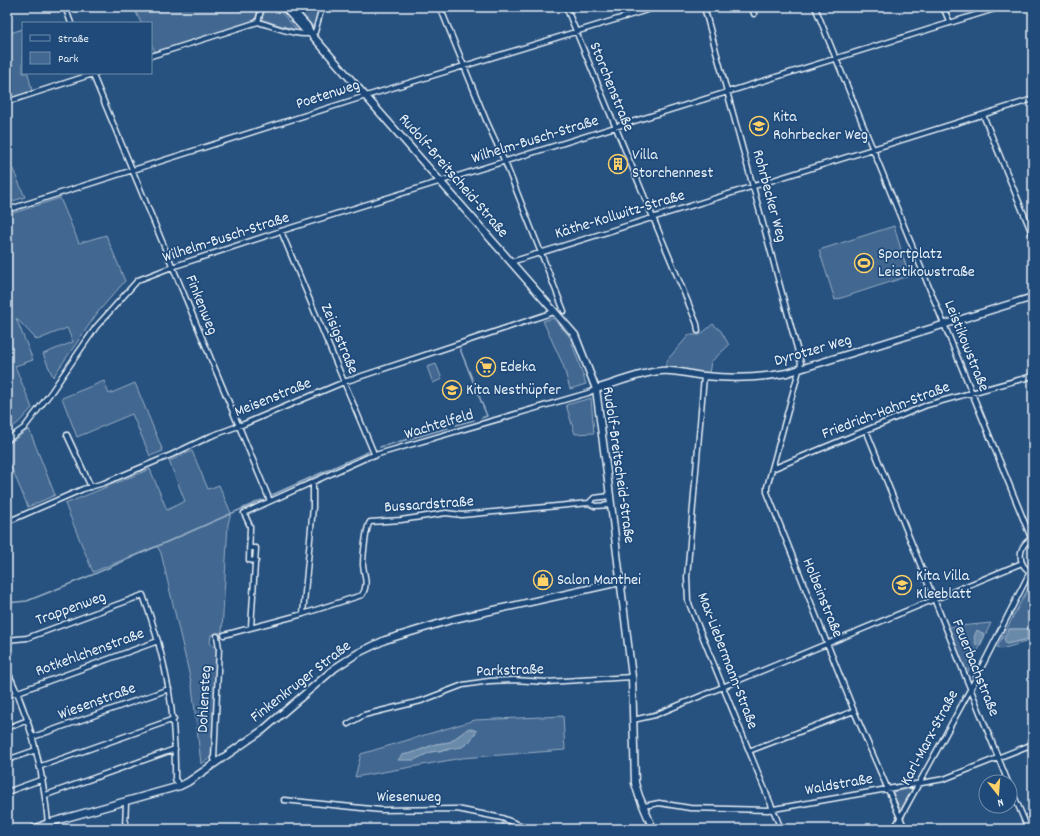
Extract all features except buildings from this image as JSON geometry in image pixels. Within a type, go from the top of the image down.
[{"type":"street","points":[[65,7],[71,22]]},
{"type":"street","points":[[258,22],[262,7]]},
{"type":"street","name":"Rudolf-Breitscheid-Straße","points":[[284,7],[304,29],[311,34],[575,335],[596,389],[632,678],[635,783],[653,829]]},
{"type":"street","name":"Rudolf-Breitscheid-Straße","points":[[290,7],[307,26],[311,34]]},
{"type":"street","points":[[152,56],[258,22],[303,34],[311,34],[315,32],[322,7]]},
{"type":"street","points":[[440,7],[486,120],[505,162],[564,311]]},
{"type":"street","name":"Storchenstraße","points":[[566,7],[697,324],[698,331]]},
{"type":"street","name":"Poetenweg","points":[[7,210],[366,96],[656,7]]},
{"type":"street","name":"Rohrbecker Weg","points":[[704,7],[801,363],[800,369]]},
{"type":"street","points":[[752,7],[754,14]]},
{"type":"street","name":"Leistikowstraße","points":[[815,7],[1032,538]]},
{"type":"street","points":[[943,7],[950,23]]},
{"type":"street","name":"Wilhelm-Busch-Straße","points":[[7,440],[24,428],[52,391],[96,327],[138,280],[172,266],[282,231],[1001,7]]},
{"type":"street","points":[[7,102],[91,74]]},
{"type":"street","name":"Finkenweg","points":[[94,74],[132,171],[270,501]]},
{"type":"street","name":"Käthe-Kollwitz-Straße","points":[[511,262],[1033,99]]},
{"type":"street","points":[[983,115],[1033,236]]},
{"type":"street","name":"Zeisigstraße","points":[[282,231],[375,456]]},
{"type":"street","name":"Dyrotzer Weg","points":[[596,389],[661,371],[674,370],[704,376],[748,378],[766,377],[800,369],[1033,298]]},
{"type":"street","name":"Meisenstraße","points":[[7,522],[344,382],[554,312]]},
{"type":"street","name":"Holbeinstraße","points":[[800,369],[767,487],[767,492],[854,711],[905,829]]},
{"type":"street","name":"Max-Liebermann-Straße","points":[[704,376],[686,589],[693,616],[781,829]]},
{"type":"street","name":"Friedrich-Hahn-Straße","points":[[772,469],[927,405],[1033,376]]},
{"type":"street","name":"Wachtelfeld","points":[[249,548],[250,526],[244,513],[270,501],[375,456],[588,394],[596,389]]},
{"type":"street","name":"Feuerbachstraße","points":[[866,430],[1005,774]]},
{"type":"street","points":[[67,435],[91,487]]},
{"type":"street","points":[[303,614],[313,507],[313,482]]},
{"type":"street","name":"Bussardstraße","points":[[589,503],[594,498],[610,496]]},
{"type":"street","name":"Bussardstraße","points":[[224,635],[303,614],[358,597],[365,592],[366,574],[363,565],[366,530],[370,522],[401,520],[446,513],[462,515],[589,503],[595,506],[611,505]]},
{"type":"street","points":[[1031,572],[1022,563],[1020,556],[1022,549],[1032,538]]},
{"type":"street","points":[[251,627],[256,561],[256,548],[249,548],[249,560],[256,561]]},
{"type":"street","points":[[633,720],[655,715],[1022,563]]},
{"type":"street","name":"Karl-Marx-Straße","points":[[894,829],[971,688],[1031,572]]},
{"type":"street","name":"Finkenkruger Straße","points":[[34,829],[180,786],[263,730],[335,668],[358,653],[385,640],[454,619],[620,582]]},
{"type":"street","name":"Trappenweg","points":[[7,640],[27,638],[143,595],[158,641]]},
{"type":"street","name":"Dohlensteg","points":[[217,636],[219,648],[214,759],[217,762]]},
{"type":"street","points":[[158,641],[174,719],[175,779],[180,786]]},
{"type":"street","name":"Rotkehlchenstraße","points":[[7,696],[158,641]]},
{"type":"street","points":[[7,670],[18,692],[28,720],[41,766],[46,795],[45,826]]},
{"type":"street","name":"Parkstraße","points":[[348,724],[364,714],[421,701],[463,685],[489,681],[514,680],[546,682],[632,678]]},
{"type":"street","name":"Wiesenstraße","points":[[33,738],[169,689]]},
{"type":"street","points":[[749,751],[854,711]]},
{"type":"street","points":[[41,766],[174,719]]},
{"type":"street","points":[[7,728],[28,720]]},
{"type":"street","name":"Waldstraße","points":[[644,806],[659,803],[690,808],[773,809],[944,779],[1033,744]]},
{"type":"street","points":[[46,795],[175,749]]},
{"type":"street","points":[[7,760],[36,750]]},
{"type":"street","points":[[7,792],[43,779]]},
{"type":"street","name":"Wiesenweg","points":[[284,800],[381,810],[457,809],[502,818],[530,829]]},
{"type":"street","points":[[125,829],[126,802]]},
{"type":"street","points":[[1018,805],[1028,829]]},
{"type":"green space","points":[[259,7],[255,20],[156,53],[152,46],[152,22],[141,22],[134,8]]},
{"type":"green space","points":[[265,7],[276,7],[297,30],[261,20]]},
{"type":"green space","points":[[296,7],[321,7],[314,28]]},
{"type":"green space","points":[[22,29],[22,74],[28,74],[32,91],[7,99],[7,34]]},
{"type":"green space","points":[[13,169],[25,197],[7,203],[7,171]]},
{"type":"green space","points":[[60,198],[79,243],[106,235],[125,281],[98,312],[53,377],[43,354],[73,342],[67,328],[37,340],[16,318],[33,360],[15,366],[32,408],[18,423],[7,431],[7,215]]},
{"type":"green space","name":"Sportplatz Leistikowstraße","points":[[894,226],[909,276],[835,300],[819,250]]},
{"type":"green space","points":[[553,318],[570,337],[586,384],[570,389],[563,365],[543,321]]},
{"type":"green space","points":[[713,324],[721,331],[729,345],[711,362],[709,373],[665,367],[668,359],[689,335],[700,335]]},
{"type":"green space","points":[[436,364],[442,379],[433,383],[427,367]]},
{"type":"green space","points":[[104,381],[109,394],[135,383],[163,451],[150,456],[132,414],[77,437],[62,398]]},
{"type":"green space","points":[[591,398],[594,433],[575,434],[566,405]]},
{"type":"green space","points":[[29,429],[55,495],[28,507],[7,457],[7,445]]},
{"type":"green space","points":[[192,451],[208,489],[219,485],[231,513],[228,524],[222,632],[211,635],[210,643],[217,650],[212,757],[201,764],[192,686],[161,553],[157,546],[93,572],[65,504],[150,469],[167,510],[185,501],[169,461]]},
{"type":"green space","points":[[1033,579],[1033,627],[1028,629],[1009,629],[1007,644],[1033,638],[1033,640],[1001,649],[997,647]]},
{"type":"green space","points":[[991,623],[967,674],[949,627]]},
{"type":"green space","points":[[563,716],[565,750],[462,758],[355,777],[361,754],[475,720]],"holes":[[[469,728],[448,750],[402,755],[436,744],[450,742]]]},
{"type":"green space","points":[[913,788],[900,811],[893,792]]},
{"type":"green space","points":[[503,822],[522,829],[500,829]]},
{"type":"shaded area","points":[[1033,627],[1033,638],[1006,644],[1004,638],[1009,629],[1028,629]]},
{"type":"shaded area","points":[[977,630],[984,634],[980,646],[976,645],[974,637]]},
{"type":"shaded area","points":[[469,728],[477,731],[470,741],[462,747],[431,752],[414,760],[398,760],[402,755],[436,744],[450,742]]},
{"type":"waterway","points":[[460,349],[487,416],[481,418]]},
{"type":"waterway","points":[[456,425],[474,420]]},
{"type":"waterway","points":[[380,447],[448,428]]},
{"type":"waterway","points":[[272,495],[368,452]]},
{"type":"waterway","points":[[7,603],[27,601],[92,575],[262,500]]},
{"type":"place","name":"Kita Rohrbecker Weg","points":[[759,126]]},
{"type":"place","name":"Villa Storchennest","points":[[618,164]]},
{"type":"place","name":"Sportplatz Leistikowstraße","points":[[864,263]]},
{"type":"place","name":"Edeka","points":[[486,367]]},
{"type":"place","name":"Kita Nesthüpfer","points":[[452,390]]},
{"type":"place","name":"Salon Manthei","points":[[543,580]]},
{"type":"place","name":"Kita Villa Kleeblatt","points":[[902,585]]}]
